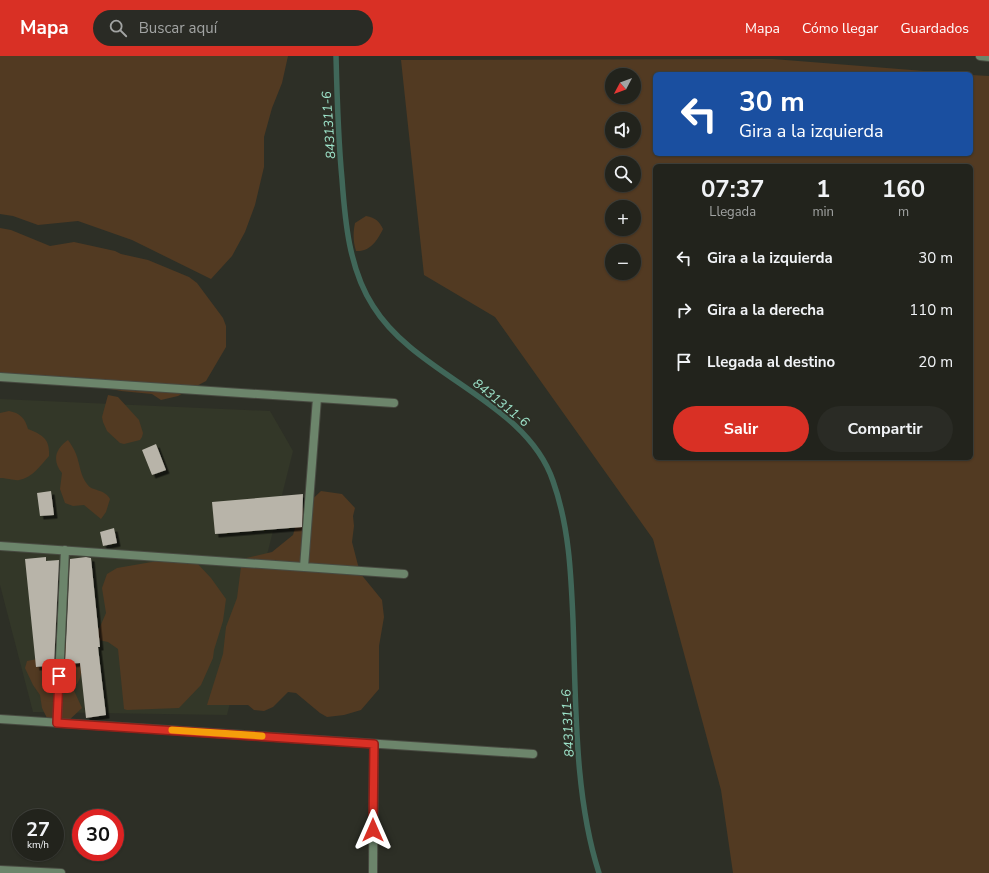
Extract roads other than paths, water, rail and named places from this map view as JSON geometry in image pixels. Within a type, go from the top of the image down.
[{"type":"street","points":[[980,56],[989,57]]},
{"type":"street","points":[[0,377],[394,404]]},
{"type":"street","points":[[304,567],[317,398]]},
{"type":"street","points":[[0,546],[404,574]]},
{"type":"street","points":[[57,723],[65,550]]},
{"type":"street","points":[[0,719],[533,754]]},
{"type":"street","points":[[373,873],[374,744]]},
{"type":"street","points":[[0,870],[61,873]]},
{"type":"waterway","name":"8431311-6","points":[[336,56],[339,133],[347,228],[353,261],[365,292],[373,306],[392,330],[415,352],[496,409],[520,430],[539,453],[553,481],[563,515],[570,567],[576,715],[581,780],[585,812],[599,873]]}]
